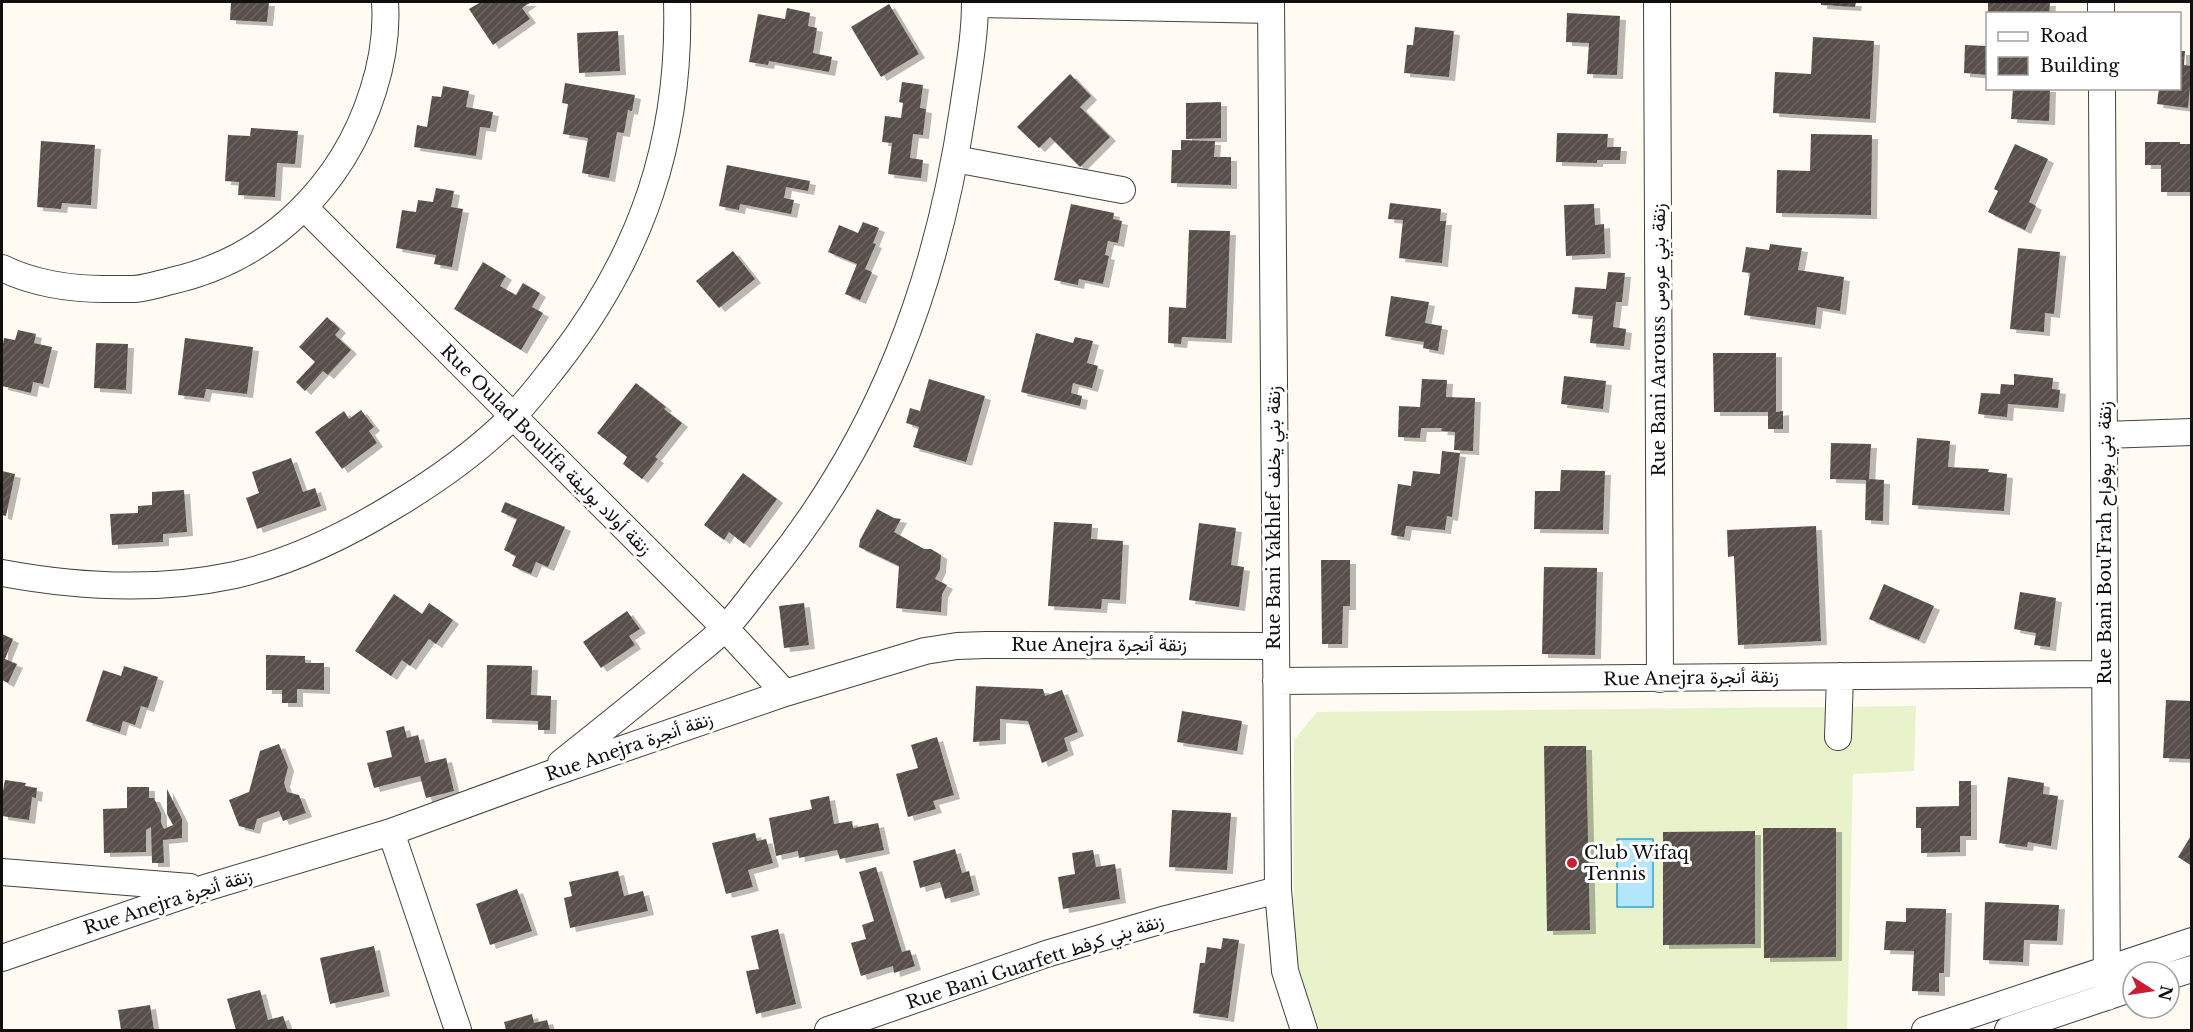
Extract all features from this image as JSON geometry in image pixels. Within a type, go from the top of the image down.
[{"type":"street","points":[[2,268],[14,274],[75,289],[137,289],[199,275],[256,248],[305,208],[339,166],[364,119],[380,67],[386,13],[385,2]]},
{"type":"street","points":[[2,573],[30,578],[92,583],[164,585],[237,574],[297,556],[374,519],[431,484],[480,447],[512,417],[567,350],[601,301],[632,244],[648,204],[673,100],[677,2]]},
{"type":"street","name":"Rue Bani Aarouss زنقة بني عروس","points":[[1657,2],[1660,678]]},
{"type":"street","points":[[547,775],[725,628],[798,538],[860,438],[913,321],[928,271],[955,159],[972,46],[975,3],[1271,6]]},
{"type":"street","name":"Rue Bani Yakhlef زنقة بني يخلف","points":[[1271,6],[1278,890],[1285,970],[1304,1030]]},
{"type":"street","name":"Rue Bani Bou'Frah زنقة بني بوفراح","points":[[2102,90],[2107,997]]},
{"type":"street","points":[[955,159],[1122,190]]},
{"type":"street","name":"Rue Oulad Boulifa زنقة أولاد بوليفة","points":[[305,208],[725,628],[785,693]]},
{"type":"street","points":[[2104,435],[2192,432]]},
{"type":"street","name":"Rue Anejra زنقة أنجرة","points":[[2,958],[205,888],[391,832],[547,775],[785,693],[925,651],[957,646],[1275,646]]},
{"type":"street","name":"Rue Anejra زنقة أنجرة","points":[[1276,681],[2105,674]]},
{"type":"street","points":[[1838,737],[1840,676]]},
{"type":"street","points":[[391,832],[458,1030]]},
{"type":"street","points":[[2,872],[153,886],[205,888]]},
{"type":"street","name":"Rue Bani Guarfett زنقة بني كرفط","points":[[828,1030],[1046,954],[1166,919],[1278,890]]},
{"type":"street","points":[[1925,1030],[2192,940]]},
{"type":"street","points":[[2008,1030],[2121,992]]},
{"type":"green space","name":"Club Wifaq Tennis","points":[[1916,706],[1914,771],[1853,774],[1847,1030],[1318,1030],[1293,952],[1294,740],[1317,712]]},
{"type":"water","points":[[1617,839],[1653,839],[1653,907],[1617,907]]},
{"type":"building","points":[[231,2],[269,2],[267,22],[230,20]]},
{"type":"building","points":[[481,2],[531,2],[522,8],[530,19],[493,45],[469,9]]},
{"type":"building","points":[[1821,2],[1856,2],[1855,7],[1821,5]]},
{"type":"building","points":[[1988,2],[2050,2],[2049,12],[1988,12]]},
{"type":"building","points":[[889,4],[919,54],[881,77],[851,27]]},
{"type":"building","points":[[787,8],[810,13],[808,26],[817,28],[813,53],[832,57],[829,72],[769,61],[768,65],[749,62],[758,14],[785,19]]},
{"type":"building","points":[[1567,13],[1620,16],[1617,75],[1587,74],[1589,43],[1566,42]]},
{"type":"building","points":[[1415,27],[1454,31],[1449,77],[1404,73],[1407,45],[1413,45]]},
{"type":"building","points":[[618,31],[620,71],[579,73],[577,33]]},
{"type":"building","points":[[1813,37],[1874,41],[1870,119],[1773,113],[1775,72],[1811,74]]},
{"type":"building","points":[[1965,45],[1986,46],[1986,75],[1964,73]]},
{"type":"building","points":[[2181,51],[2185,51],[2184,65],[2192,66],[2188,108],[2157,104],[2159,90],[2181,90]]},
{"type":"building","points":[[1070,74],[1091,96],[1080,107],[1110,137],[1080,167],[1050,137],[1039,148],[1017,127]]},
{"type":"building","points":[[902,82],[923,85],[920,108],[926,109],[923,135],[913,134],[910,158],[923,160],[921,178],[888,174],[892,143],[882,142],[885,116],[901,118],[903,103],[899,102]]},
{"type":"building","points":[[565,83],[635,95],[632,111],[628,110],[624,133],[617,132],[609,178],[582,173],[588,138],[563,134],[568,104],[562,103]]},
{"type":"building","points":[[443,86],[469,91],[466,107],[493,112],[490,128],[480,127],[476,156],[414,147],[417,125],[427,127],[432,96],[441,97]]},
{"type":"building","points":[[2013,90],[2050,90],[2049,121],[2011,119]]},
{"type":"building","points":[[1221,102],[1221,138],[1186,139],[1186,103]]},
{"type":"building","points":[[251,128],[298,131],[295,164],[277,163],[275,197],[238,195],[239,182],[225,181],[228,135],[250,136]]},
{"type":"building","points":[[1557,133],[1608,134],[1607,147],[1621,147],[1620,160],[1597,160],[1597,163],[1556,162]]},
{"type":"building","points":[[1811,134],[1872,135],[1871,215],[1776,213],[1777,170],[1810,171]]},
{"type":"building","points":[[1181,140],[1215,141],[1214,157],[1231,157],[1231,185],[1171,183],[1172,150],[1181,150]]},
{"type":"building","points":[[41,141],[95,145],[91,205],[62,203],[61,209],[37,207]]},
{"type":"building","points":[[2145,142],[2192,144],[2192,192],[2161,192],[2161,165],[2145,165]]},
{"type":"building","points":[[2015,144],[2048,159],[2029,202],[2036,206],[2025,230],[1988,212],[1998,191],[1994,189]]},
{"type":"building","points":[[727,165],[810,181],[808,191],[786,187],[784,198],[794,200],[791,214],[740,204],[739,210],[719,206]]},
{"type":"building","points":[[436,188],[454,191],[451,207],[463,209],[452,267],[434,264],[436,255],[396,248],[402,210],[416,212],[418,200],[433,202]]},
{"type":"building","points":[[1390,203],[1441,209],[1440,221],[1446,221],[1442,263],[1399,258],[1403,220],[1388,219]]},
{"type":"building","points":[[1071,204],[1114,213],[1113,219],[1122,221],[1118,243],[1108,241],[1105,255],[1109,256],[1103,284],[1079,279],[1078,285],[1054,280]]},
{"type":"building","points":[[1594,204],[1595,225],[1604,224],[1605,254],[1566,256],[1564,205]]},
{"type":"building","points":[[863,222],[879,228],[873,243],[876,244],[865,269],[872,272],[860,300],[845,294],[857,264],[828,252],[839,225],[858,233]]},
{"type":"building","points":[[1189,230],[1230,231],[1226,339],[1182,337],[1181,344],[1168,343],[1169,307],[1186,308]]},
{"type":"building","points":[[1770,244],[1802,248],[1798,270],[1844,277],[1840,311],[1817,307],[1815,325],[1744,315],[1750,273],[1742,272],[1746,247],[1769,250]]},
{"type":"building","points":[[2018,248],[2060,252],[2054,314],[2045,313],[2044,332],[2010,329]]},
{"type":"building","points":[[733,251],[755,279],[719,308],[696,281]]},
{"type":"building","points":[[483,262],[506,276],[500,286],[516,295],[523,283],[540,293],[532,307],[543,313],[521,350],[454,309]]},
{"type":"building","points":[[1608,272],[1625,273],[1622,302],[1616,302],[1613,327],[1626,329],[1624,346],[1590,343],[1593,316],[1572,314],[1575,287],[1606,289]]},
{"type":"building","points":[[1391,296],[1429,302],[1425,323],[1442,326],[1438,351],[1423,348],[1424,342],[1385,336]]},
{"type":"building","points":[[327,317],[340,329],[335,335],[351,350],[328,375],[323,371],[305,391],[296,382],[315,362],[299,347]]},
{"type":"building","points":[[18,330],[36,334],[34,343],[52,347],[43,384],[33,382],[31,393],[2,386],[4,338],[15,340]]},
{"type":"building","points":[[1036,333],[1073,343],[1075,337],[1093,341],[1087,363],[1098,366],[1092,388],[1073,383],[1071,393],[1082,396],[1080,406],[1021,392]]},
{"type":"building","points":[[185,338],[253,347],[247,394],[206,389],[204,398],[178,395]]},
{"type":"building","points":[[96,343],[128,344],[126,390],[94,388]]},
{"type":"building","points":[[1713,353],[1776,353],[1776,412],[1783,411],[1783,429],[1768,429],[1768,412],[1714,412]]},
{"type":"building","points":[[2014,374],[2053,378],[2052,389],[2060,390],[2058,408],[2008,404],[2007,417],[1978,414],[1981,393],[2000,394],[2001,384],[2014,385]]},
{"type":"building","points":[[1564,376],[1606,381],[1603,409],[1561,404]]},
{"type":"building","points":[[929,379],[985,396],[966,462],[913,447],[919,427],[906,423],[910,408],[920,411]]},
{"type":"building","points":[[1422,379],[1447,380],[1446,397],[1475,398],[1473,451],[1454,450],[1455,432],[1441,431],[1442,428],[1421,428],[1420,438],[1398,437],[1399,406],[1420,407]]},
{"type":"building","points":[[636,383],[682,423],[655,457],[658,459],[642,479],[623,464],[627,457],[597,433]]},
{"type":"building","points":[[361,410],[374,427],[369,431],[377,443],[342,469],[315,432],[344,411],[349,419]]},
{"type":"building","points":[[1917,438],[1950,441],[1948,467],[1989,469],[1988,472],[2007,474],[2004,511],[1912,505]]},
{"type":"building","points":[[1831,443],[1871,444],[1869,479],[1884,480],[1883,521],[1865,520],[1866,480],[1830,479]]},
{"type":"building","points":[[1442,451],[1460,453],[1452,517],[1447,516],[1445,530],[1406,526],[1404,537],[1391,535],[1398,484],[1411,486],[1413,471],[1440,474]]},
{"type":"building","points":[[291,458],[303,492],[315,488],[321,506],[257,529],[246,498],[259,493],[252,472]]},
{"type":"building","points":[[1561,470],[1605,471],[1603,530],[1534,529],[1535,491],[1560,491]]},
{"type":"building","points":[[2,471],[15,474],[6,516],[2,515]]},
{"type":"building","points":[[743,473],[777,499],[744,544],[729,532],[724,540],[704,525]]},
{"type":"building","points":[[184,490],[187,532],[163,534],[163,542],[112,545],[110,514],[138,513],[138,506],[152,505],[152,492]]},
{"type":"building","points":[[505,502],[565,527],[548,567],[536,562],[531,574],[512,566],[516,556],[504,550],[517,519],[501,512]]},
{"type":"building","points":[[877,509],[901,519],[894,532],[924,549],[931,549],[941,555],[940,569],[935,579],[947,585],[942,594],[941,612],[896,608],[899,566],[859,547],[860,540]]},
{"type":"building","points":[[1054,522],[1092,524],[1091,539],[1123,541],[1120,600],[1102,599],[1101,609],[1048,606]]},
{"type":"building","points":[[1199,523],[1236,528],[1231,565],[1244,567],[1239,607],[1189,600]]},
{"type":"building","points":[[1816,526],[1821,641],[1738,645],[1734,556],[1728,557],[1727,530]]},
{"type":"building","points":[[1321,560],[1350,560],[1350,606],[1343,606],[1342,644],[1322,644]]},
{"type":"building","points":[[1544,567],[1597,568],[1595,655],[1542,654]]},
{"type":"building","points":[[1884,584],[1934,606],[1919,640],[1869,619]]},
{"type":"building","points":[[2020,592],[2056,598],[2050,647],[2034,645],[2036,633],[2014,629]]},
{"type":"building","points":[[394,594],[422,614],[429,603],[453,620],[436,644],[429,639],[410,666],[402,660],[391,676],[355,651]]},
{"type":"building","points":[[804,603],[809,645],[784,648],[779,606]]},
{"type":"building","points":[[627,611],[640,629],[629,636],[635,645],[601,668],[583,642]]},
{"type":"building","points":[[2,634],[13,639],[5,659],[17,664],[8,683],[2,680]]},
{"type":"building","points":[[266,655],[305,656],[305,663],[324,663],[324,690],[297,689],[297,703],[282,703],[282,690],[266,690]]},
{"type":"building","points":[[487,665],[532,666],[531,695],[551,696],[550,730],[538,730],[538,721],[486,719]]},
{"type":"building","points":[[124,666],[158,677],[148,708],[141,706],[135,725],[123,721],[120,732],[86,721],[103,670],[121,676]]},
{"type":"building","points":[[976,686],[1043,689],[1045,696],[1062,690],[1078,732],[1064,738],[1068,751],[1042,763],[1028,721],[1000,719],[1000,740],[973,742]]},
{"type":"building","points":[[2166,700],[2192,701],[2190,759],[2163,758]]},
{"type":"building","points":[[1182,711],[1242,721],[1237,751],[1177,742]]},
{"type":"building","points":[[404,726],[407,738],[418,735],[425,763],[446,758],[454,791],[426,798],[420,776],[374,788],[367,763],[392,757],[386,731]]},
{"type":"building","points":[[937,737],[954,795],[933,801],[936,809],[908,817],[896,774],[918,768],[911,745]]},
{"type":"building","points":[[279,744],[288,767],[284,783],[287,792],[299,795],[306,813],[283,821],[279,811],[257,819],[254,830],[239,826],[229,800],[249,792],[260,751]]},
{"type":"building","points":[[1544,746],[1586,746],[1590,930],[1547,931]]},
{"type":"building","points":[[2008,777],[2044,783],[2043,794],[2058,796],[2051,846],[2028,842],[2027,847],[1999,843]]},
{"type":"building","points":[[5,780],[26,783],[25,786],[37,788],[36,798],[32,797],[29,820],[2,816],[2,791]]},
{"type":"building","points":[[1959,781],[1971,781],[1971,836],[1960,836],[1960,852],[1921,853],[1921,828],[1916,828],[1916,807],[1959,806]]},
{"type":"building","points":[[127,787],[149,787],[149,798],[154,798],[161,813],[161,823],[164,829],[173,825],[167,814],[167,789],[182,819],[182,838],[163,840],[164,863],[152,863],[151,827],[146,830],[146,852],[104,853],[103,809],[127,808]]},
{"type":"building","points":[[829,796],[834,824],[852,821],[853,828],[878,823],[884,850],[840,859],[837,850],[799,858],[798,851],[776,856],[769,818],[812,809],[810,800]]},
{"type":"building","points":[[1172,810],[1231,813],[1227,870],[1169,867]]},
{"type":"building","points":[[1763,828],[1836,828],[1836,957],[1764,958]]},
{"type":"building","points":[[1755,831],[1755,944],[1663,945],[1663,832]]},
{"type":"building","points":[[755,833],[757,841],[766,839],[773,863],[748,870],[753,887],[726,894],[712,843]]},
{"type":"building","points":[[2192,834],[2192,866],[2178,857]]},
{"type":"building","points":[[955,849],[962,873],[969,871],[974,891],[945,899],[940,882],[920,888],[913,861]]},
{"type":"building","points":[[1093,850],[1096,867],[1115,864],[1120,899],[1063,909],[1058,877],[1075,874],[1072,853]]},
{"type":"building","points":[[876,867],[902,952],[910,950],[915,966],[894,973],[893,966],[861,976],[851,943],[866,939],[862,925],[874,921],[859,872]]},
{"type":"building","points":[[618,871],[624,896],[643,891],[648,911],[570,928],[564,898],[572,896],[569,882]]},
{"type":"building","points":[[517,889],[532,931],[490,945],[476,904]]},
{"type":"building","points":[[1985,902],[2059,905],[2057,941],[2024,940],[2023,962],[1983,960]]},
{"type":"building","points":[[1906,908],[1946,909],[1944,973],[1939,973],[1939,992],[1912,991],[1914,951],[1884,950],[1886,921],[1906,922]]},
{"type":"building","points":[[778,929],[796,1004],[756,1014],[746,971],[759,969],[751,936]]},
{"type":"building","points":[[1223,938],[1239,940],[1228,1018],[1193,1013],[1200,963],[1205,963],[1207,947],[1221,949]]},
{"type":"building","points":[[374,946],[384,992],[330,1004],[320,958]]},
{"type":"building","points":[[260,990],[268,1020],[283,1016],[288,1030],[236,1030],[227,999]]},
{"type":"building","points":[[150,1005],[154,1030],[121,1030],[118,1010]]},
{"type":"building","points":[[532,1014],[534,1023],[547,1020],[550,1030],[506,1030],[504,1022]]},
{"type":"place","name":"Club Wifaq Tennis","points":[[1572,863]]}]
